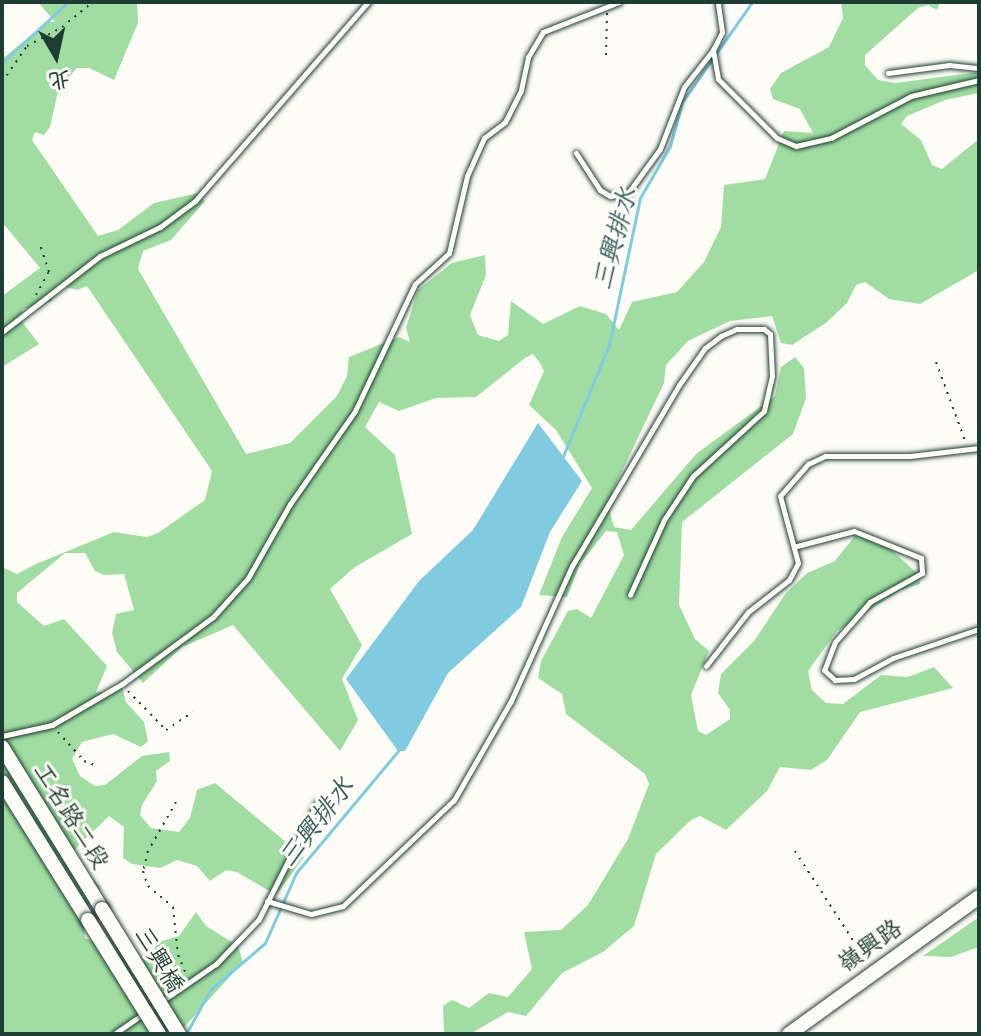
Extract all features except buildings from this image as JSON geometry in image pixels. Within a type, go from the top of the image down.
[{"type":"main road","name":"工名路二段","points":[[2,747],[102,909]]},
{"type":"main road","name":"工名路二段","points":[[2,782],[88,920]]},
{"type":"main road","name":"嶺興路","points":[[789,1034],[872,969],[979,897]]},
{"type":"main road","name":"三興橋","points":[[102,909],[179,1034]]},
{"type":"main road","name":"三興橋","points":[[88,920],[159,1034]]},
{"type":"lane","points":[[2,332],[100,256],[160,227],[195,201],[368,2]]},
{"type":"lane","points":[[2,736],[52,725],[122,684],[213,617],[248,578],[290,504],[355,411],[415,284],[449,253],[467,176],[484,138],[505,122],[521,90],[528,57],[543,32],[619,2]]},
{"type":"lane","points":[[576,153],[600,190],[610,196],[628,193],[660,149],[684,87],[713,50],[722,32],[718,2]]},
{"type":"lane","points":[[713,50],[718,79],[777,138],[796,146],[831,138],[911,96],[979,80]]},
{"type":"lane","points":[[888,73],[949,65],[979,68]]},
{"type":"lane","points":[[267,901],[311,914],[343,906],[454,800],[511,701],[572,566],[679,385],[705,348],[721,336],[737,329],[764,329],[770,334],[772,376],[764,411],[693,476],[664,520],[630,595]]},
{"type":"lane","points":[[706,666],[748,612],[789,580],[798,563],[797,546],[787,530],[780,496],[808,464],[825,456],[910,456],[979,448]]},
{"type":"lane","points":[[797,546],[854,531],[921,558],[922,573],[870,602],[835,642],[824,670],[835,680],[854,679],[893,658],[979,629]]},
{"type":"lane","points":[[114,1034],[216,964],[259,919],[317,803]]},
{"type":"path","points":[[2,82],[27,46],[62,27],[93,2]]},
{"type":"path","points":[[605,8],[611,24],[606,55]]},
{"type":"path","points":[[29,313],[49,272],[40,245]]},
{"type":"path","points":[[936,362],[968,449]]},
{"type":"path","points":[[122,684],[166,730],[193,712]]},
{"type":"path","points":[[52,725],[84,761],[97,766]]},
{"type":"path","points":[[176,802],[148,851],[143,871],[148,886],[173,907],[178,955],[189,982]]},
{"type":"path","points":[[795,851],[872,969]]},
{"type":"green space","points":[[38,2],[137,3],[138,23],[114,80],[89,68],[77,68],[59,87],[50,127],[44,135],[35,132],[32,140],[98,236],[118,230],[154,203],[198,193],[205,201],[171,240],[143,251],[138,269],[246,454],[290,443],[337,396],[347,376],[349,357],[399,337],[410,342],[406,328],[418,290],[452,263],[485,255],[486,275],[470,315],[478,335],[499,341],[508,335],[511,301],[543,324],[580,306],[606,314],[619,330],[632,302],[677,292],[704,262],[721,227],[724,185],[765,179],[784,131],[813,133],[800,109],[773,99],[770,89],[781,73],[829,47],[843,18],[841,2],[940,2],[937,10],[928,5],[918,8],[865,55],[865,65],[878,80],[895,83],[979,72],[979,93],[945,100],[907,116],[901,124],[921,140],[932,165],[942,169],[979,139],[979,270],[920,304],[889,299],[865,282],[856,285],[847,303],[827,322],[792,345],[781,343],[772,316],[730,321],[688,341],[666,365],[664,383],[613,490],[609,509],[614,527],[631,530],[696,454],[775,396],[781,367],[795,357],[804,368],[806,398],[793,434],[682,522],[679,605],[695,639],[709,651],[691,695],[698,731],[706,735],[730,719],[730,710],[718,693],[721,674],[754,641],[786,593],[807,573],[835,561],[858,532],[883,542],[919,575],[920,584],[901,590],[837,631],[808,671],[812,690],[826,703],[843,704],[881,675],[908,677],[934,667],[953,688],[860,712],[827,760],[811,770],[780,767],[767,791],[726,830],[700,816],[691,820],[656,854],[634,926],[603,952],[562,973],[526,1016],[508,1012],[470,1034],[444,1034],[443,1006],[452,1000],[469,1008],[489,993],[508,997],[532,969],[524,932],[561,930],[588,905],[628,839],[649,784],[645,774],[566,714],[562,694],[538,678],[541,661],[568,611],[577,609],[591,618],[624,555],[617,532],[606,531],[580,564],[567,597],[539,595],[562,537],[592,488],[556,430],[529,405],[544,371],[540,363],[533,354],[525,358],[476,397],[436,398],[399,411],[379,402],[365,427],[395,455],[412,534],[355,567],[330,589],[362,645],[342,679],[358,720],[340,751],[233,625],[182,647],[143,683],[117,652],[112,633],[116,614],[134,610],[124,574],[104,575],[95,571],[85,553],[65,553],[17,593],[17,602],[44,626],[64,619],[107,666],[96,692],[105,693],[121,684],[126,702],[144,722],[148,741],[141,747],[113,734],[82,742],[72,759],[80,776],[95,786],[105,785],[142,756],[169,752],[170,761],[156,771],[157,781],[142,805],[140,815],[151,828],[179,832],[190,818],[197,790],[215,783],[304,857],[276,895],[237,872],[226,870],[210,881],[197,866],[177,860],[160,868],[132,864],[123,858],[124,827],[109,816],[73,851],[74,861],[101,887],[99,897],[82,909],[85,938],[138,960],[147,958],[159,942],[179,936],[196,912],[206,926],[238,946],[243,962],[178,1034],[2,1034],[2,567],[17,574],[36,564],[114,532],[147,537],[158,533],[205,500],[212,471],[87,286],[77,290],[59,285],[52,301],[23,309],[20,319],[39,344],[2,367],[2,296],[40,268],[2,222],[2,59],[47,22],[55,22]]},
{"type":"green space","points":[[979,917],[979,947],[951,957],[923,956]]},
{"type":"water","points":[[538,423],[582,481],[550,532],[521,607],[448,673],[405,751],[398,751],[346,679],[419,581],[473,530]]},
{"type":"waterway","points":[[2,63],[68,2]]},
{"type":"waterway","name":"三興排水","points":[[563,456],[609,345],[640,198],[670,146],[682,102],[752,2]]},
{"type":"waterway","name":"三興排水","points":[[186,1034],[210,990],[265,943],[296,873],[398,751]]}]
